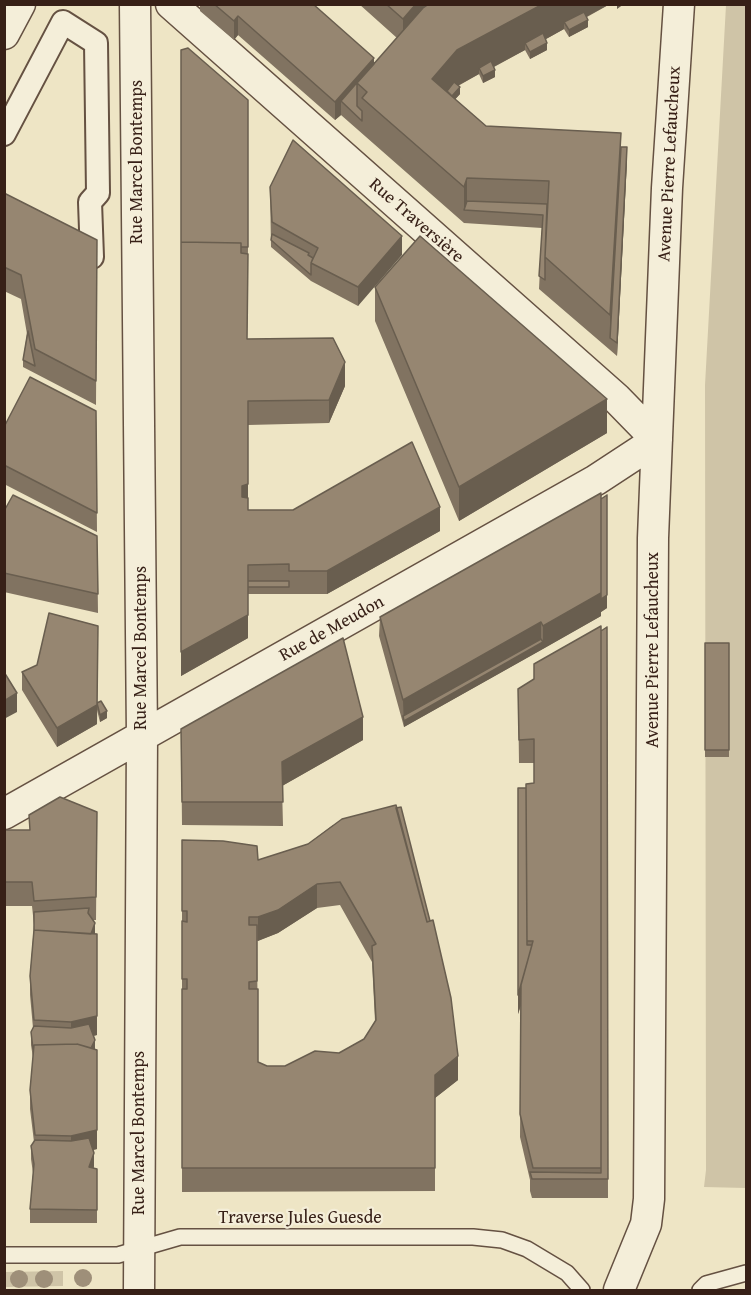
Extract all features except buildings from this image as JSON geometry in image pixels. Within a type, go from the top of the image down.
[{"type":"street","points":[[4,34],[20,4]]},
{"type":"street","name":"Rue Marcel Bontemps","points":[[135,4],[142,736],[139,1290]]},
{"type":"street","name":"Rue Traversière","points":[[171,4],[616,398],[657,440]]},
{"type":"street","name":"Avenue Pierre Lefaucheux","points":[[619,1290],[646,1224],[649,1199],[653,538],[667,188],[679,4]]},
{"type":"street","points":[[4,134],[63,22],[96,43],[98,193],[90,202],[92,257],[63,241]]},
{"type":"street","name":"Rue de Meudon","points":[[4,814],[596,480],[657,440]]},
{"type":"lane","name":"Traverse Jules Guesde","points":[[4,1255],[106,1256],[138,1250],[180,1237],[473,1237],[502,1240],[527,1248],[567,1273],[582,1290]]},
{"type":"lane","points":[[700,1290],[706,1284],[747,1273]]},
{"type":"shaded area","points":[[746,4],[746,1188],[704,1187],[706,1170],[705,385],[726,5]]},
{"type":"shaded area","points":[[63,1271],[63,1286],[5,1287],[5,1272]]}]
